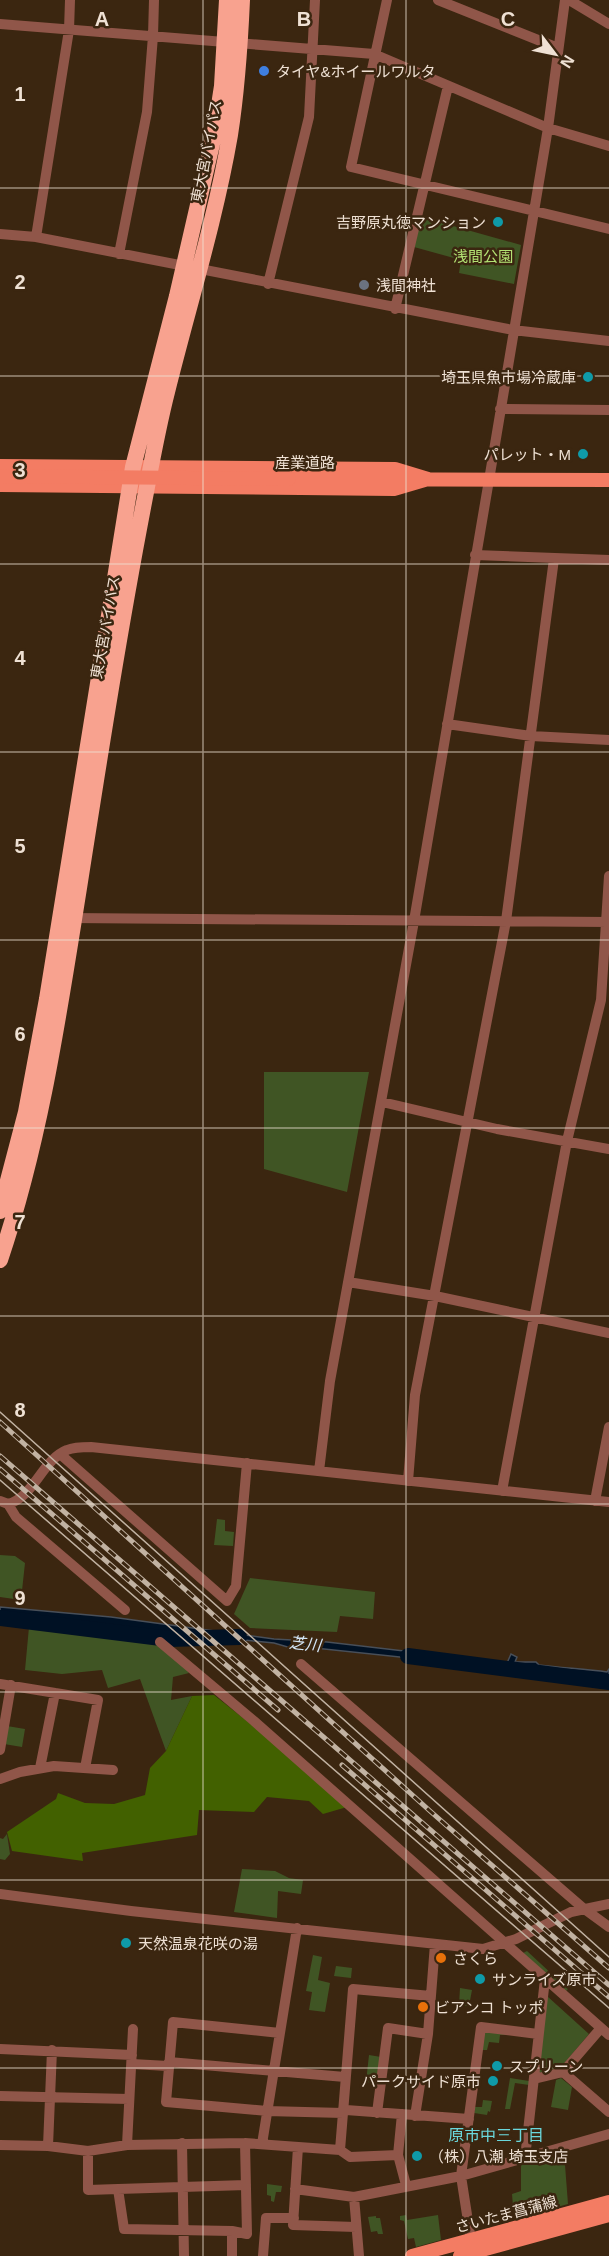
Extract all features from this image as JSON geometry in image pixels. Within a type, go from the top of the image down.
[{"type":"highway","name":"東大宮バイパス","points":[[227,0],[232,44]]},
{"type":"highway","name":"東大宮バイパス","points":[[0,1211],[26,1112],[67,918],[147,487],[242,0]]},
{"type":"highway","name":"東大宮バイパス","points":[[0,1260],[24,1183],[62,1002],[67,918],[133,466],[191,268]]},
{"type":"main road","points":[[0,466],[395,470],[428,479]]},
{"type":"main road","name":"産業道路","points":[[0,476],[609,480]]},
{"type":"main road","points":[[0,485],[394,489],[428,479]]},
{"type":"main road","name":"さいたま菖蒲線","points":[[469,2251],[609,2202]]},
{"type":"main road","name":"さいたま菖蒲線","points":[[412,2256],[469,2251],[609,2215]]},
{"type":"street","points":[[36,237],[69,30],[70,0]]},
{"type":"street","points":[[119,254],[147,112],[154,0]]},
{"type":"street","points":[[268,284],[309,117],[315,0]]},
{"type":"street","points":[[387,0],[351,167],[609,229]]},
{"type":"street","points":[[438,0],[558,48]]},
{"type":"street","points":[[319,1470],[330,1381],[414,921],[548,128],[558,48],[567,0],[609,24]]},
{"type":"street","points":[[0,24],[374,54],[548,128],[609,146]]},
{"type":"street","points":[[395,309],[448,86]]},
{"type":"street","points":[[0,234],[36,237],[395,309],[513,330],[609,341]]},
{"type":"street","points":[[500,409],[609,410]]},
{"type":"street","points":[[475,555],[609,560]]},
{"type":"street","points":[[408,1481],[415,1395],[506,921],[554,559]]},
{"type":"street","points":[[447,724],[531,736],[609,740]]},
{"type":"street","points":[[502,1491],[567,1142],[601,1000],[609,876]]},
{"type":"street","points":[[67,918],[607,922]]},
{"type":"street","points":[[382,1102],[469,1122],[609,1149]]},
{"type":"street","points":[[348,1282],[435,1296],[609,1333]]},
{"type":"street","points":[[595,1501],[609,1427]]},
{"type":"street","points":[[4,1502],[18,1500],[60,1454],[78,1447],[91,1447],[609,1502]]},
{"type":"street","points":[[60,1454],[227,1601],[236,1586],[247,1463]]},
{"type":"street","points":[[4,1502],[16,1517],[125,1610]]},
{"type":"street","points":[[160,1642],[254,1721],[605,2031],[563,2072],[534,2079]]},
{"type":"street","points":[[301,1664],[609,1927]]},
{"type":"street","points":[[0,1750],[5,1684],[98,1700],[85,1768]]},
{"type":"street","points":[[40,1768],[55,1693]]},
{"type":"street","points":[[0,1779],[20,1772],[54,1766],[113,1770]]},
{"type":"street","points":[[0,1895],[483,1949],[504,1943],[571,1912],[609,1904]]},
{"type":"street","points":[[262,2144],[297,1928]]},
{"type":"street","points":[[415,2116],[428,2034],[435,1944]]},
{"type":"street","points":[[525,2158],[545,1979]]},
{"type":"street","points":[[340,2150],[353,1989],[431,1996]]},
{"type":"street","points":[[280,2033],[173,2022],[166,2103],[267,2111],[343,2113],[346,2110],[469,2119]]},
{"type":"street","points":[[469,2251],[461,2176],[481,2027],[538,2034]]},
{"type":"street","points":[[377,2113],[388,2028],[428,2034]]},
{"type":"street","points":[[127,2145],[133,2029]]},
{"type":"street","points":[[0,2049],[52,2050],[168,2064],[345,2077]]},
{"type":"street","points":[[48,2146],[52,2050]]},
{"type":"street","points":[[563,2072],[609,2112]]},
{"type":"street","points":[[0,2096],[129,2099]]},
{"type":"street","points":[[402,2114],[398,2155],[406,2185]]},
{"type":"street","points":[[295,2189],[354,2197],[461,2176],[609,2134]]},
{"type":"street","points":[[182,2143],[184,2256]]},
{"type":"street","points":[[0,2145],[48,2146],[88,2151],[127,2145],[245,2143],[340,2150],[350,2157],[398,2155]]},
{"type":"street","points":[[118,2189],[124,2229],[232,2231],[247,2234],[245,2143]]},
{"type":"street","points":[[298,2147],[293,2225],[356,2227]]},
{"type":"street","points":[[88,2151],[88,2190],[246,2185]]},
{"type":"street","points":[[354,2197],[359,2256]]},
{"type":"street","points":[[263,2256],[266,2218],[294,2218]]},
{"type":"street","points":[[231,2256],[232,2231]]},
{"type":"green space","name":"浅間公園","points":[[421,217],[521,245],[514,284],[459,273],[461,260],[414,247]]},
{"type":"green space","points":[[264,1072],[369,1072],[347,1192],[264,1169]]},
{"type":"green space","points":[[217,1519],[225,1520],[225,1531],[234,1532],[233,1546],[214,1545]]},
{"type":"green space","points":[[0,1555],[15,1556],[25,1563],[21,1600],[0,1597]]},
{"type":"green space","points":[[250,1578],[375,1592],[373,1619],[340,1616],[337,1632],[250,1628],[234,1614]]},
{"type":"green space","points":[[29,1627],[166,1643],[189,1673],[173,1677],[171,1700],[192,1696],[166,1751],[140,1679],[108,1688],[102,1670],[62,1674],[25,1670]]},
{"type":"green space","points":[[214,1695],[267,1737],[347,1807],[323,1814],[309,1801],[267,1797],[254,1812],[199,1810],[197,1835],[82,1853],[83,1861],[12,1851],[7,1832],[56,1799],[58,1793],[85,1803],[114,1804],[145,1795],[150,1768],[166,1751],[192,1696]]},
{"type":"green space","points":[[7,1726],[25,1729],[22,1747],[4,1744]]},
{"type":"green space","points":[[7,1834],[10,1854],[5,1860],[0,1859],[0,1838],[3,1839]]},
{"type":"green space","points":[[242,1869],[275,1871],[289,1878],[303,1880],[301,1894],[278,1891],[277,1918],[234,1912]]},
{"type":"green space","points":[[527,1951],[568,1989],[566,1991],[523,1953]]},
{"type":"green space","points":[[313,1955],[322,1957],[318,1980],[330,1983],[325,2012],[309,2010],[312,1992],[306,1991]]},
{"type":"green space","points":[[336,1966],[352,1968],[351,1978],[334,1976]]},
{"type":"green space","points":[[460,1988],[472,1990],[469,2006],[459,2005]]},
{"type":"green space","points":[[547,1996],[589,2034],[561,2067],[542,2074],[539,2072]]},
{"type":"green space","points":[[487,2032],[512,2035],[500,2035],[499,2043],[489,2042],[487,2050],[482,2050],[484,2034]]},
{"type":"green space","points":[[369,2055],[381,2057],[377,2083],[366,2082]]},
{"type":"green space","points":[[510,2078],[529,2081],[529,2085],[515,2083],[510,2109],[505,2109]]},
{"type":"green space","points":[[561,2078],[572,2087],[568,2110],[551,2107],[556,2080]]},
{"type":"green space","points":[[483,2100],[492,2101],[490,2112],[488,2111],[487,2115],[474,2113],[475,2107],[482,2107]]},
{"type":"green space","points":[[564,2152],[568,2204],[514,2219],[512,2194],[521,2191],[521,2164]]},
{"type":"green space","points":[[267,2184],[282,2186],[281,2192],[276,2192],[274,2202],[271,2201],[271,2196],[267,2195]]},
{"type":"green space","points":[[406,2215],[407,2220],[438,2215],[441,2240],[416,2247],[414,2238],[408,2239],[404,2221],[400,2220],[400,2216]]},
{"type":"green space","points":[[368,2217],[380,2218],[383,2234],[378,2234],[377,2231],[371,2232]]},
{"type":"water","points":[[0,1607],[111,1617],[274,1639],[327,1642],[507,1663],[511,1654],[517,1657],[515,1662],[536,1662],[539,1665],[607,1672],[609,1669],[609,1677],[430,1658],[428,1660],[296,1646],[291,1648],[274,1643],[138,1629],[0,1620]]},
{"type":"waterway","name":"芝川","points":[[0,1618],[169,1639],[239,1637]]},
{"type":"waterway","name":"芝川","points":[[408,1656],[609,1682]]},
{"type":"tram line","points":[[0,1412],[609,1957]]},
{"type":"tram line","points":[[0,1480],[609,2008]]},
{"type":"railway","points":[[0,1422],[430,1811],[609,1968]]},
{"type":"railway","points":[[0,1456],[609,1985]]},
{"type":"railway","points":[[0,1469],[278,1710]]},
{"type":"railway","points":[[342,1765],[609,1997]]},
{"type":"place","name":"タイヤ&ホイールワルタ","points":[[264,71]]},
{"type":"place","name":"吉野原丸徳マンション","points":[[498,222]]},
{"type":"place","name":"浅間神社","points":[[364,285]]},
{"type":"place","name":"埼玉県魚市場冷蔵庫","points":[[588,377]]},
{"type":"place","name":"パレット・M","points":[[583,454]]},
{"type":"place","name":"天然温泉花咲の湯","points":[[126,1943]]},
{"type":"place","name":"さくら","points":[[441,1958]]},
{"type":"place","name":"サンライズ原市","points":[[480,1979]]},
{"type":"place","name":"ビアンコ トッポ","points":[[423,2007]]},
{"type":"place","name":"スプリーン","points":[[497,2066]]},
{"type":"place","name":"パークサイド原市","points":[[493,2081]]},
{"type":"place","name":"（株）八潮 埼玉支店","points":[[417,2156]]},
{"type":"district","name":"原市中三丁目","points":[[496,2135]]}]
